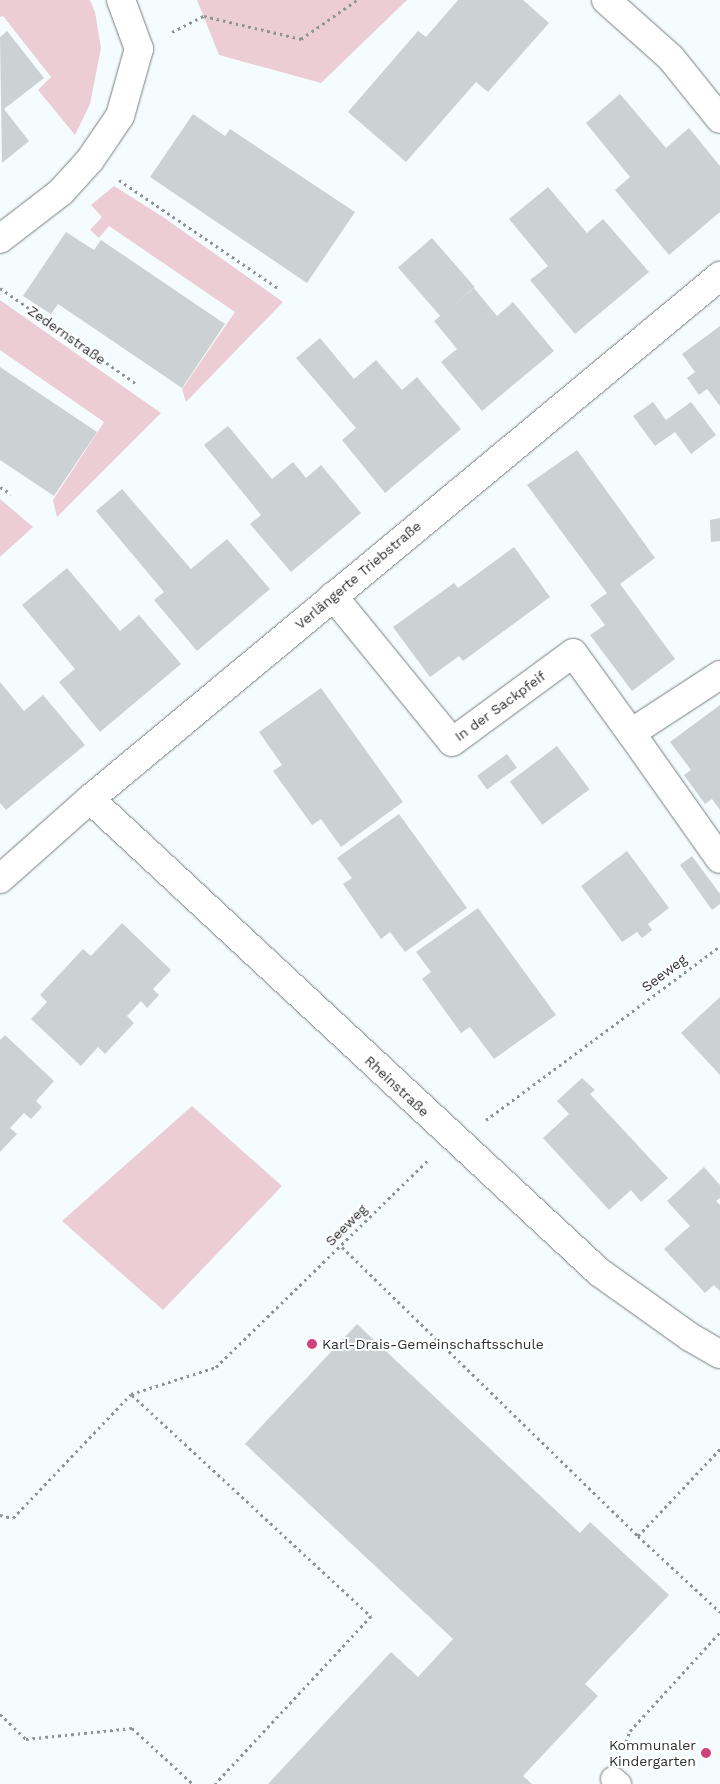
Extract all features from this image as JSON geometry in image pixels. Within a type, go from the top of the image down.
[{"type":"street","points":[[0,239],[61,192],[90,160],[120,116],[139,49],[121,0]]},
{"type":"street","points":[[606,0],[671,58],[720,119]]},
{"type":"street","name":"Verlängerte Triebstraße","points":[[0,879],[90,799],[720,276]]},
{"type":"street","name":"In der Sackpfeif","points":[[333,596],[452,742],[573,654],[720,859]]},
{"type":"street","points":[[631,733],[720,675]]},
{"type":"street","name":"Rheinstraße","points":[[90,799],[599,1272],[690,1337],[720,1354]]},
{"type":"path","points":[[139,49],[204,16],[301,39],[357,0]]},
{"type":"path","points":[[90,160],[278,288]]},
{"type":"path","name":"Zedernstraße","points":[[0,288],[135,383]]},
{"type":"path","points":[[0,487],[11,494]]},
{"type":"path","name":"Seeweg","points":[[0,1515],[13,1518],[132,1394],[216,1367],[342,1246],[419,1167],[720,946]]},
{"type":"path","points":[[342,1246],[638,1536],[720,1612]]},
{"type":"path","points":[[132,1394],[371,1616],[215,1784]]},
{"type":"path","points":[[638,1536],[720,1449]]},
{"type":"path","points":[[616,1781],[630,1731],[720,1632]]},
{"type":"path","points":[[0,1714],[26,1739],[132,1728],[193,1784]]},
{"type":"shaded area","points":[[0,0],[90,0],[95,12],[101,48],[90,104],[75,135],[38,90],[51,77],[3,16],[0,17]]},
{"type":"shaded area","points":[[197,0],[407,0],[321,83],[219,55]]},
{"type":"shaded area","points":[[114,186],[163,217],[283,302],[186,402],[182,389],[235,312],[109,226],[99,238],[90,230],[102,217],[91,205]]},
{"type":"shaded area","points":[[0,300],[161,413],[57,517],[53,500],[104,422],[0,350]]},
{"type":"shaded area","points":[[0,499],[33,527],[0,557]]},
{"type":"shaded area","points":[[192,1106],[282,1186],[163,1310],[62,1221]]},
{"type":"building","points":[[458,0],[523,0],[549,23],[488,92],[476,82],[406,162],[348,112],[418,31],[426,37]]},
{"type":"building","points":[[7,31],[44,78],[4,109],[29,141],[2,163],[0,37]]},
{"type":"building","points":[[620,94],[666,148],[689,128],[720,166],[720,212],[669,255],[615,190],[630,177],[586,123]]},
{"type":"building","points":[[193,114],[225,136],[230,129],[355,212],[307,283],[150,177]]},
{"type":"building","points":[[548,187],[587,233],[603,219],[649,272],[575,334],[530,280],[548,266],[509,219]]},
{"type":"building","points":[[66,232],[94,250],[101,240],[225,324],[182,388],[58,304],[51,314],[23,296]]},
{"type":"building","points":[[432,238],[475,287],[441,317],[398,268]]},
{"type":"building","points":[[474,288],[497,316],[513,302],[554,351],[482,411],[441,362],[457,349],[434,321]]},
{"type":"building","points":[[720,326],[720,406],[707,389],[699,395],[687,378],[695,372],[682,354]]},
{"type":"building","points":[[320,338],[354,379],[376,360],[402,390],[417,377],[461,429],[385,493],[342,440],[356,428],[296,358]]},
{"type":"building","points":[[0,367],[97,432],[54,496],[0,460]]},
{"type":"building","points":[[653,402],[666,420],[691,402],[716,435],[691,454],[675,432],[655,446],[633,416]]},
{"type":"building","points":[[228,426],[272,479],[293,462],[306,478],[321,465],[361,513],[291,572],[250,524],[261,515],[204,445]]},
{"type":"building","points":[[577,450],[655,558],[620,584],[675,659],[632,691],[590,635],[605,625],[590,605],[607,593],[527,485]]},
{"type":"building","points":[[122,489],[191,569],[227,539],[270,589],[197,651],[154,600],[164,592],[96,511]]},
{"type":"building","points":[[720,518],[720,541],[711,542],[710,520]]},
{"type":"building","points":[[514,547],[550,597],[463,661],[459,656],[430,677],[393,627],[454,583],[458,588]]},
{"type":"building","points":[[67,568],[120,631],[139,615],[181,664],[100,732],[59,682],[75,669],[22,605]]},
{"type":"building","points":[[0,682],[24,711],[43,695],[85,745],[6,810],[0,803]]},
{"type":"building","points":[[321,688],[403,802],[341,847],[321,819],[312,825],[273,771],[282,765],[259,732]]},
{"type":"building","points":[[720,705],[720,810],[712,799],[705,804],[684,775],[691,770],[670,742]]},
{"type":"building","points":[[557,746],[589,789],[542,825],[510,782]]},
{"type":"building","points":[[507,754],[517,768],[487,790],[477,776]]},
{"type":"building","points":[[399,814],[467,908],[405,952],[390,932],[381,939],[343,884],[352,878],[337,858]]},
{"type":"building","points":[[627,851],[669,908],[648,924],[652,930],[642,938],[637,932],[622,942],[581,886]]},
{"type":"building","points":[[692,856],[720,894],[720,904],[712,910],[680,865]]},
{"type":"building","points":[[478,908],[556,1015],[494,1059],[470,1027],[461,1033],[422,979],[431,972],[416,952]]},
{"type":"building","points":[[122,923],[171,970],[153,989],[159,995],[147,1008],[141,1001],[127,1016],[134,1023],[105,1054],[98,1047],[81,1066],[31,1019],[47,1002],[40,995],[83,949],[91,956]]},
{"type":"building","points":[[720,997],[720,1075],[681,1033]]},
{"type":"building","points":[[5,1035],[54,1081],[36,1101],[42,1107],[31,1119],[24,1113],[10,1128],[17,1134],[0,1152],[0,1040]]},
{"type":"building","points":[[582,1078],[595,1090],[590,1094],[668,1178],[641,1202],[631,1190],[609,1210],[543,1138],[569,1114],[557,1101]]},
{"type":"building","points":[[704,1167],[720,1185],[720,1198],[716,1201],[720,1205],[720,1291],[714,1285],[705,1293],[664,1249],[690,1226],[667,1201]]},
{"type":"building","points":[[357,1324],[580,1533],[590,1522],[669,1595],[585,1684],[598,1696],[523,1776],[532,1784],[268,1784],[391,1652],[418,1677],[453,1639],[245,1444]]},
{"type":"place","name":"Karl-Drais-Gemeinschaftsschule","points":[[312,1344]]},
{"type":"place","name":"Kommunaler Kindergarten","points":[[706,1753]]}]
